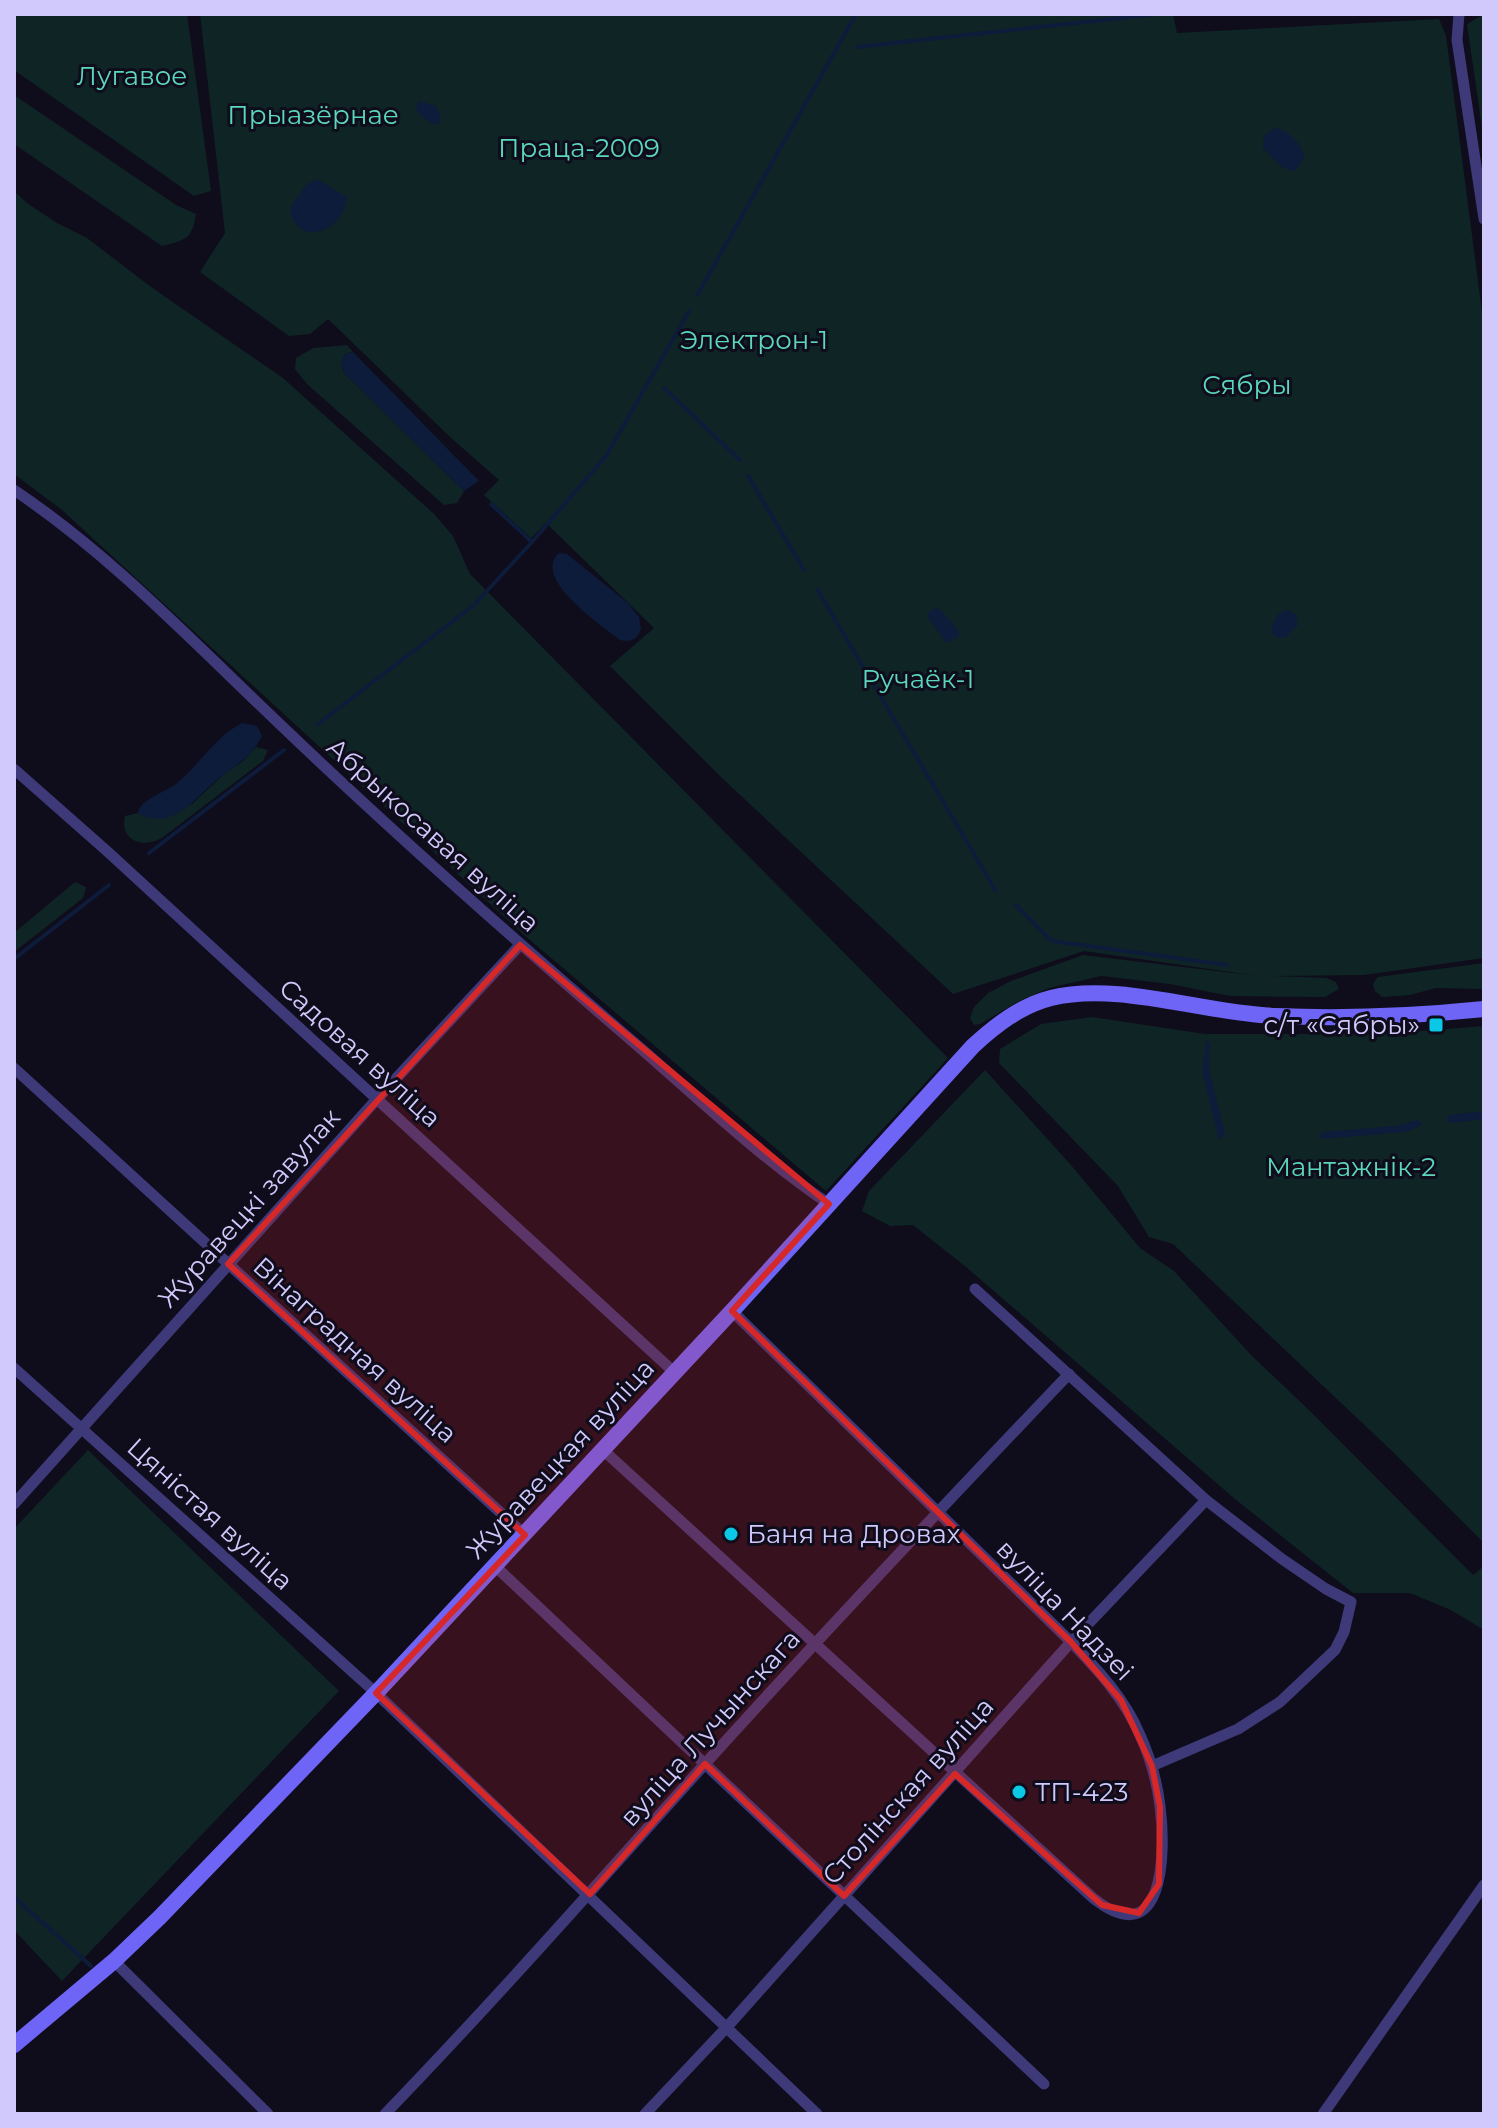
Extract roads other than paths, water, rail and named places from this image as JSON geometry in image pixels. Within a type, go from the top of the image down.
[{"type":"street","points":[[1459,14],[1457,40],[1484,219]]},
{"type":"street","name":"Абрыкосавая вуліца","points":[[14,490],[54,517],[104,558],[520,945],[781,1169],[829,1204]]},
{"type":"street","name":"Садовая вуліца","points":[[14,769],[674,1372]]},
{"type":"street","name":"Журавецкі завулак","points":[[14,1504],[377,1099],[520,945]]},
{"type":"street","name":"Журавецкая вуліца","points":[[14,2045],[114,1961],[186,1891],[525,1535],[973,1046],[995,1026],[1034,1004],[1067,995],[1149,999],[1277,1016],[1366,1016],[1484,1009]]},
{"type":"street","name":"Вінаградная вуліца","points":[[14,1068],[525,1535]]},
{"type":"street","points":[[975,1289],[1206,1500],[1304,1574],[1351,1602],[1344,1632],[1335,1650],[1280,1702],[1238,1729],[1152,1766]]},
{"type":"street","name":"вуліца Надзеі","points":[[602,1449],[1102,1905],[1131,1914],[1139,1913],[1150,1905],[1159,1884],[1161,1819],[1152,1766],[1135,1723],[1121,1700],[1071,1642],[732,1311]]},
{"type":"street","name":"Цяністая вуліца","points":[[14,1368],[376,1693],[817,2114]]},
{"type":"street","name":"вуліца Лучынскага","points":[[385,2114],[590,1894],[816,1643],[1069,1374]]},
{"type":"street","name":"Столінская вуліца","points":[[645,2114],[727,2027],[1071,1642],[1206,1500]]},
{"type":"street","points":[[495,1566],[1044,2084]]},
{"type":"street","points":[[1323,2114],[1484,1885]]},
{"type":"street","points":[[114,1961],[268,2114]]},
{"type":"street","name":"Журавецкая вуліца","points":[[14,2037],[34,2027]]},
{"type":"water","points":[[419,101],[436,106],[441,117],[438,124],[432,124],[418,113],[416,107]]},
{"type":"water","points":[[1275,128],[1290,135],[1301,149],[1304,159],[1295,171],[1283,168],[1263,148],[1264,136]]},
{"type":"water","points":[[317,179],[347,197],[338,220],[329,227],[309,232],[294,221],[290,208],[306,185]]},
{"type":"water","points":[[353,352],[479,481],[464,491],[344,373],[341,362],[345,354]]},
{"type":"water","points":[[559,553],[567,554],[628,603],[639,617],[641,629],[636,638],[620,640],[561,588],[554,575],[553,563]]},
{"type":"water","points":[[936,608],[959,632],[958,637],[946,643],[928,617],[928,613]]},
{"type":"water","points":[[1288,610],[1296,615],[1298,625],[1285,638],[1277,638],[1271,632],[1274,621]]},
{"type":"water","points":[[242,723],[257,726],[262,736],[245,759],[174,815],[163,819],[138,813],[143,804],[177,783],[215,743]]},
{"type":"water","points":[[1207,1039],[1210,1044],[1209,1070],[1225,1133],[1221,1140],[1202,1070]]},
{"type":"water","points":[[1484,1111],[1484,1119],[1452,1123],[1446,1120],[1449,1115]]},
{"type":"water","points":[[1418,1120],[1422,1123],[1420,1126],[1406,1132],[1323,1139],[1319,1136],[1323,1132],[1395,1126]]},
{"type":"waterway","points":[[698,294],[856,14]]},
{"type":"waterway","points":[[857,47],[1158,14]]},
{"type":"waterway","points":[[318,724],[474,605],[532,542],[606,456],[689,311]]},
{"type":"waterway","points":[[664,388],[740,460]]},
{"type":"waterway","points":[[748,476],[804,570]]},
{"type":"waterway","points":[[491,504],[532,542]]},
{"type":"waterway","points":[[817,589],[996,891]]},
{"type":"waterway","points":[[149,853],[284,750]]},
{"type":"waterway","points":[[14,959],[109,885]]},
{"type":"waterway","points":[[1016,905],[1052,941],[1227,965]]},
{"type":"waterway","points":[[14,1897],[91,1966]]},
{"type":"place","name":"с/т «Сябры»","points":[[1436,1025]]},
{"type":"place","name":"Баня на Дровах","points":[[731,1534]]},
{"type":"place","name":"ТП-423","points":[[1019,1792]]},
{"type":"park label","name":"Лугавое","points":[[132,76]]},
{"type":"park label","name":"Прыазёрнае","points":[[313,115]]},
{"type":"park label","name":"Праца-2009","points":[[579,148]]},
{"type":"park label","name":"Электрон-1","points":[[754,340]]},
{"type":"park label","name":"Сябры","points":[[1247,385]]},
{"type":"park label","name":"Ручаёк-1","points":[[918,679]]},
{"type":"park label","name":"Мантажнік-2","points":[[1351,1167]]}]
